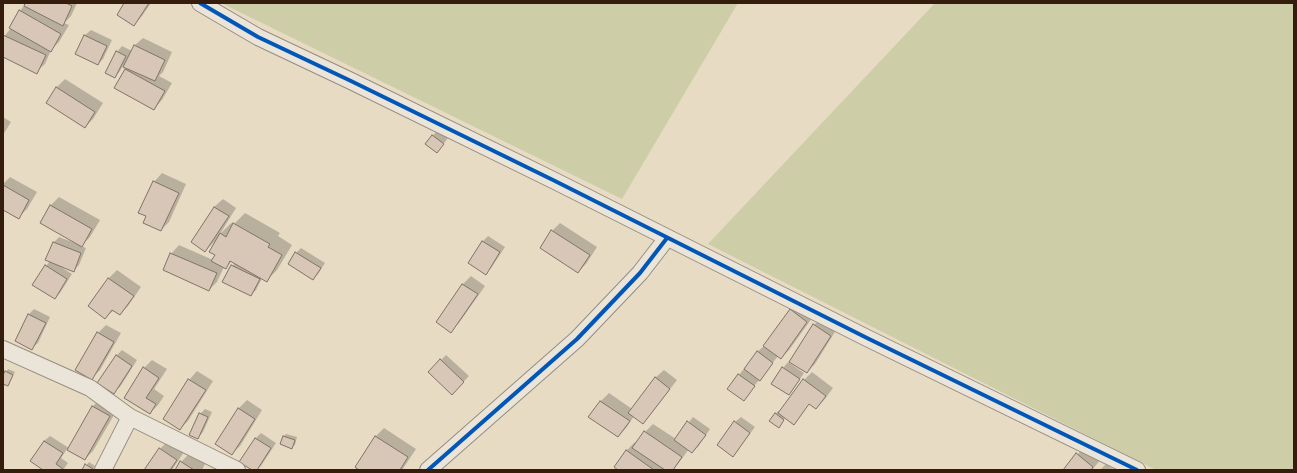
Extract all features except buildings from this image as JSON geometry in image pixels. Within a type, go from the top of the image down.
[{"type":"street","points":[[200,3],[258,37],[386,98],[867,338],[1137,470]]},
{"type":"street","points":[[428,470],[577,339],[640,273],[667,238]]},
{"type":"street","points":[[3,349],[90,388],[130,417],[237,470]]},
{"type":"street","points":[[103,470],[130,417]]},
{"type":"green space","points":[[221,3],[738,3],[622,199]]},
{"type":"green space","points":[[935,3],[1294,3],[1294,470],[1156,470],[708,244]]},
{"type":"cycle path","points":[[200,3],[258,37],[555,181],[867,338],[1137,470]]},
{"type":"cycle path","points":[[428,470],[577,339],[640,273],[667,238]]}]
